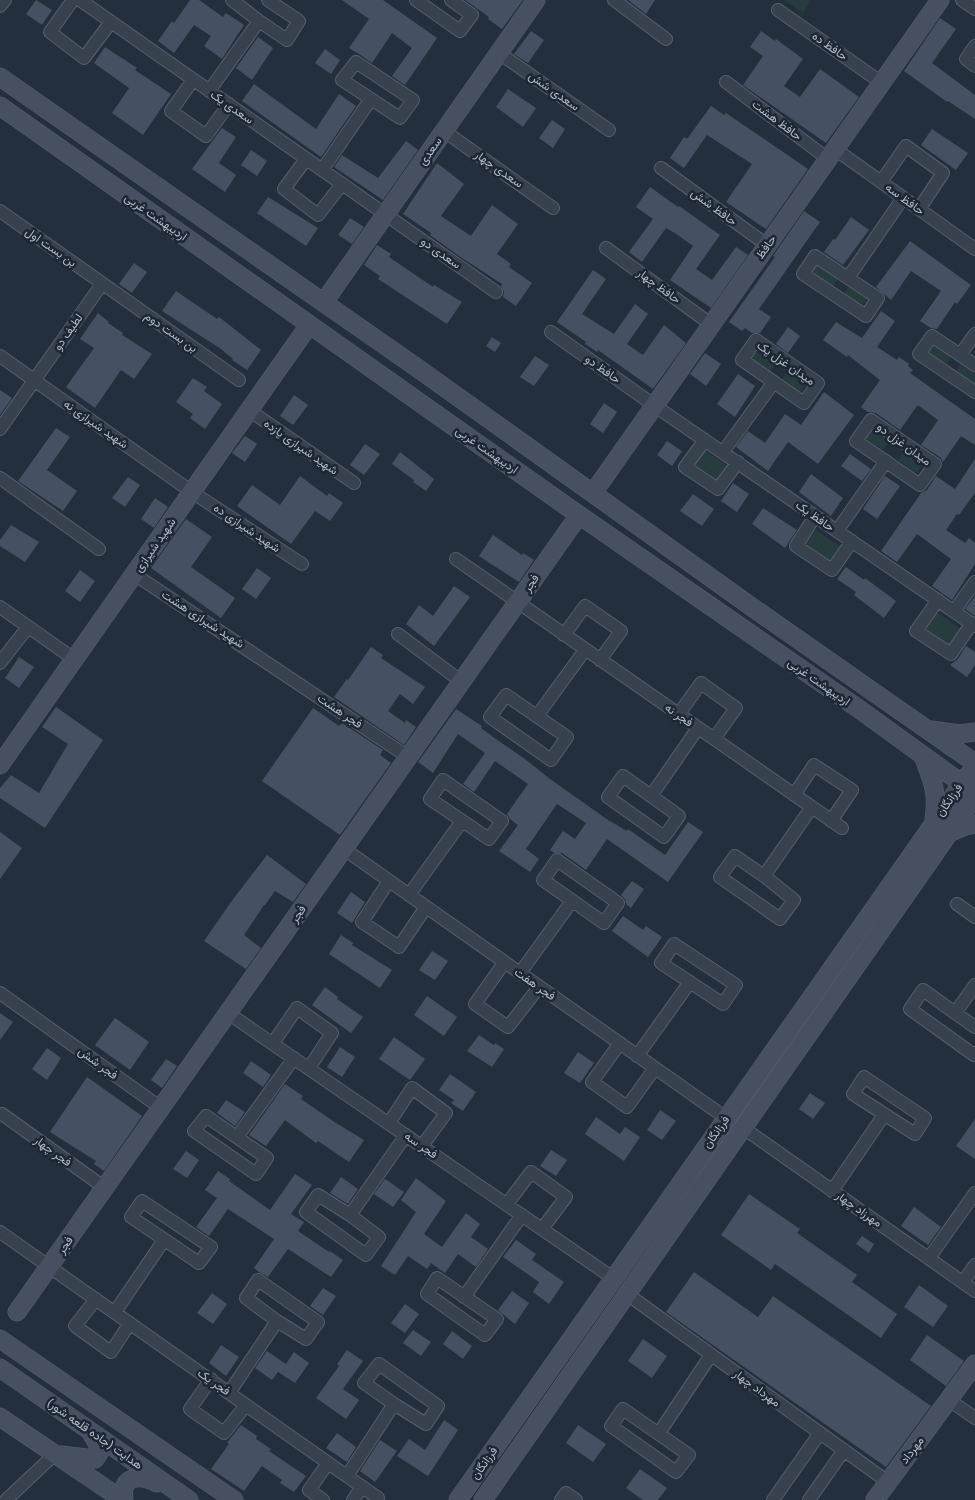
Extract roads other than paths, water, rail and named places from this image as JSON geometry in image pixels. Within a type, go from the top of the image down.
[{"type":"street","points":[[0,6],[4,0]]},
{"type":"street","points":[[72,0],[50,32],[84,58],[111,22]]},
{"type":"street","name":"سعدی یک","points":[[80,0],[97,5],[111,22],[385,214]]},
{"type":"street","points":[[232,0],[286,40],[299,21],[268,0]]},
{"type":"street","points":[[416,0],[460,32],[472,15],[451,0]]},
{"type":"street","name":"سعدی","points":[[324,302],[536,0]]},
{"type":"street","points":[[614,0],[666,39]]},
{"type":"street","name":"حافظ","points":[[593,494],[940,0]]},
{"type":"street","points":[[962,0],[975,9]]},
{"type":"street","name":"حافظ ده","points":[[778,10],[882,83]]},
{"type":"street","points":[[209,91],[259,21]]},
{"type":"street","points":[[975,46],[966,59],[975,66]]},
{"type":"street","name":"سعدی شش","points":[[499,53],[610,130]]},
{"type":"street","points":[[356,62],[413,100],[400,118],[371,99],[342,80],[356,62]]},
{"type":"street","name":"اردیبهشت غربی","points":[[0,77],[324,302],[975,764]]},
{"type":"street","points":[[193,80],[170,111],[206,136],[229,104]]},
{"type":"street","name":"حافظ هشت","points":[[726,82],[832,154]]},
{"type":"street","points":[[322,170],[371,99]]},
{"type":"street","name":"اردیبهشت غربی","points":[[0,106],[579,515],[923,755],[970,791]]},
{"type":"street","name":"سعدی چهار","points":[[444,131],[553,208]]},
{"type":"street","points":[[881,182],[906,146],[942,173],[919,209]]},
{"type":"street","name":"حافظ سه","points":[[832,154],[881,182],[975,249]]},
{"type":"street","points":[[306,159],[284,189],[318,215],[342,184]]},
{"type":"street","name":"حافظ شش","points":[[661,168],[767,245]]},
{"type":"street","points":[[848,278],[903,198]]},
{"type":"street","name":"بن بست اول","points":[[0,211],[102,284]]},
{"type":"street","name":"سعدی دو","points":[[385,214],[496,292]]},
{"type":"street","name":"حافظ چهار","points":[[606,248],[712,324]]},
{"type":"street","points":[[815,256],[848,278],[878,298],[866,316],[803,274],[815,256]]},
{"type":"street","name":"لطیف دو","points":[[0,428],[102,284]]},
{"type":"street","name":"بن بست دوم","points":[[102,284],[239,380]]},
{"type":"street","name":"شهید شیرازی","points":[[0,765],[309,325]]},
{"type":"street","name":"حافظ دو","points":[[551,332],[655,406]]},
{"type":"street","points":[[960,355],[975,334]]},
{"type":"street","points":[[975,365],[932,336],[919,354],[975,392]]},
{"type":"street","name":"میدان غزل یک","points":[[756,340],[818,383],[804,403],[774,382],[742,360],[756,340]]},
{"type":"street","name":"شهید شیرازی نه","points":[[0,356],[192,492]]},
{"type":"street","points":[[723,452],[774,382]]},
{"type":"street","name":"حافظ یک","points":[[655,406],[973,625]]},
{"type":"street","name":"شهید شیرازی یازده","points":[[249,410],[354,484]]},
{"type":"street","name":"میدان غزل دو","points":[[871,420],[935,464],[920,485],[886,461],[856,441],[871,420]]},
{"type":"street","points":[[704,440],[685,467],[718,490],[738,462]]},
{"type":"street","points":[[837,531],[886,461]]},
{"type":"street","points":[[0,478],[99,549]]},
{"type":"street","name":"شهید شیرازی ده","points":[[192,492],[302,564]]},
{"type":"street","name":"فجر","points":[[17,1312],[579,515]]},
{"type":"street","points":[[815,516],[796,546],[832,570],[852,542]]},
{"type":"street","name":"فجر نه","points":[[456,558],[678,715],[698,728],[714,740],[794,795],[837,824],[852,790],[814,765],[794,795]]},
{"type":"street","name":"شهید شیرازی هشت","points":[[134,574],[271,664]]},
{"type":"street","points":[[954,612],[975,582]]},
{"type":"street","points":[[938,600],[916,631],[951,654],[973,625]]},
{"type":"street","points":[[564,635],[585,606],[621,631],[600,660]]},
{"type":"street","points":[[0,607],[74,659]]},
{"type":"street","points":[[0,663],[28,627]]},
{"type":"street","points":[[398,634],[462,682]]},
{"type":"street","points":[[537,716],[585,650]]},
{"type":"street","name":"فجر هشت","points":[[271,664],[408,757]]},
{"type":"street","points":[[678,715],[700,683],[736,708],[714,740]]},
{"type":"street","points":[[506,695],[537,716],[567,737],[551,760],[490,717],[506,695]]},
{"type":"street","points":[[651,796],[698,728]]},
{"type":"street","points":[[926,729],[959,734],[975,732]]},
{"type":"street","points":[[923,755],[933,781],[937,801],[934,822]]},
{"type":"street","name":"فرزانگان","points":[[483,1500],[947,834],[970,791],[975,764]]},
{"type":"street","points":[[623,776],[651,796],[679,816],[664,837],[608,797],[623,776]]},
{"type":"street","points":[[443,780],[502,821],[489,840],[462,821],[430,799],[443,780]]},
{"type":"street","name":"فرزانگان","points":[[458,1500],[934,822],[970,791]]},
{"type":"street","points":[[764,876],[812,807]]},
{"type":"street","points":[[409,896],[462,821]]},
{"type":"street","points":[[947,834],[975,824]]},
{"type":"street","name":"فجر هفت","points":[[344,849],[726,1118]]},
{"type":"street","points":[[735,856],[764,876],[794,900],[780,919],[720,877],[735,856]]},
{"type":"street","points":[[557,860],[618,903],[604,923],[572,901],[543,880],[557,860]]},
{"type":"street","points":[[389,881],[362,922],[399,947],[426,907]]},
{"type":"street","points":[[520,973],[572,901]]},
{"type":"street","points":[[957,904],[975,917]]},
{"type":"street","points":[[674,944],[736,985],[723,1004],[690,982],[661,963],[674,944]]},
{"type":"street","points":[[504,962],[475,1004],[508,1028],[539,987]]},
{"type":"street","points":[[638,1056],[690,982]]},
{"type":"street","points":[[955,1013],[975,985]]},
{"type":"street","points":[[975,1028],[923,990],[910,1009],[974,1055],[975,1053]]},
{"type":"street","name":"فجر شش","points":[[0,993],[161,1108]]},
{"type":"street","points":[[273,1043],[297,1008],[332,1033],[309,1068]]},
{"type":"street","name":"فجر سه","points":[[228,1013],[613,1278]]},
{"type":"street","points":[[620,1044],[592,1082],[627,1107],[655,1068]]},
{"type":"street","points":[[238,1137],[294,1058]]},
{"type":"street","points":[[864,1076],[925,1118],[915,1134],[884,1114],[853,1094],[864,1076]]},
{"type":"street","points":[[389,1123],[412,1088],[446,1113],[422,1146]]},
{"type":"street","name":"فجر چهار","points":[[2,1114],[105,1188]]},
{"type":"street","points":[[832,1191],[884,1114]]},
{"type":"street","points":[[206,1116],[238,1137],[267,1158],[256,1174],[194,1131],[206,1116]]},
{"type":"street","name":"مهرزاد چهار","points":[[742,1127],[975,1291]]},
{"type":"street","points":[[350,1215],[406,1135]]},
{"type":"street","points":[[506,1204],[531,1172],[566,1197],[542,1229]]},
{"type":"street","points":[[929,1258],[975,1193]]},
{"type":"street","points":[[318,1195],[350,1215],[379,1237],[366,1255],[306,1212],[318,1195]]},
{"type":"street","points":[[142,1202],[210,1247],[199,1263],[164,1240],[131,1217],[142,1202]]},
{"type":"street","points":[[464,1297],[522,1215]]},
{"type":"street","name":"فجر یک","points":[[0,1232],[378,1498]]},
{"type":"street","points":[[115,1312],[164,1240]]},
{"type":"street","points":[[963,1282],[975,1265]]},
{"type":"street","points":[[437,1278],[464,1297],[497,1318],[485,1335],[427,1294],[437,1278]]},
{"type":"street","points":[[258,1280],[318,1322],[306,1339],[276,1321],[246,1298],[258,1280]]},
{"type":"street","name":"مهرداد چهار","points":[[626,1294],[888,1482]]},
{"type":"street","points":[[96,1298],[75,1326],[111,1352],[130,1323]]},
{"type":"street","points":[[229,1393],[276,1321]]},
{"type":"street","points":[[0,1339],[234,1500]]},
{"type":"street","points":[[658,1433],[712,1355]]},
{"type":"street","points":[[379,1364],[438,1406],[426,1424],[394,1404],[364,1382],[379,1364]]},
{"type":"street","name":"مهرداد","points":[[875,1500],[975,1364]]},
{"type":"street","name":"هدایت (جاده قلعه شور)","points":[[0,1368],[187,1498]]},
{"type":"street","points":[[210,1380],[190,1409],[224,1433],[246,1405]]},
{"type":"street","points":[[949,1400],[975,1418]]},
{"type":"street","points":[[347,1476],[394,1404]]},
{"type":"street","points":[[623,1408],[658,1433],[689,1455],[676,1472],[611,1426],[623,1408]]},
{"type":"street","points":[[0,1417],[124,1500]]},
{"type":"street","points":[[55,1454],[95,1459],[101,1450],[90,1431]]},
{"type":"street","points":[[774,1500],[820,1433]]},
{"type":"street","points":[[809,1500],[844,1450]]},
{"type":"street","points":[[6,1500],[55,1454]]},
{"type":"street","points":[[323,1500],[309,1490],[328,1463]]},
{"type":"street","points":[[124,1500],[123,1491],[126,1484],[132,1478],[141,1477],[154,1481],[187,1498]]},
{"type":"street","points":[[353,1500],[362,1487]]},
{"type":"street","points":[[561,1500],[566,1493],[576,1500]]}]
